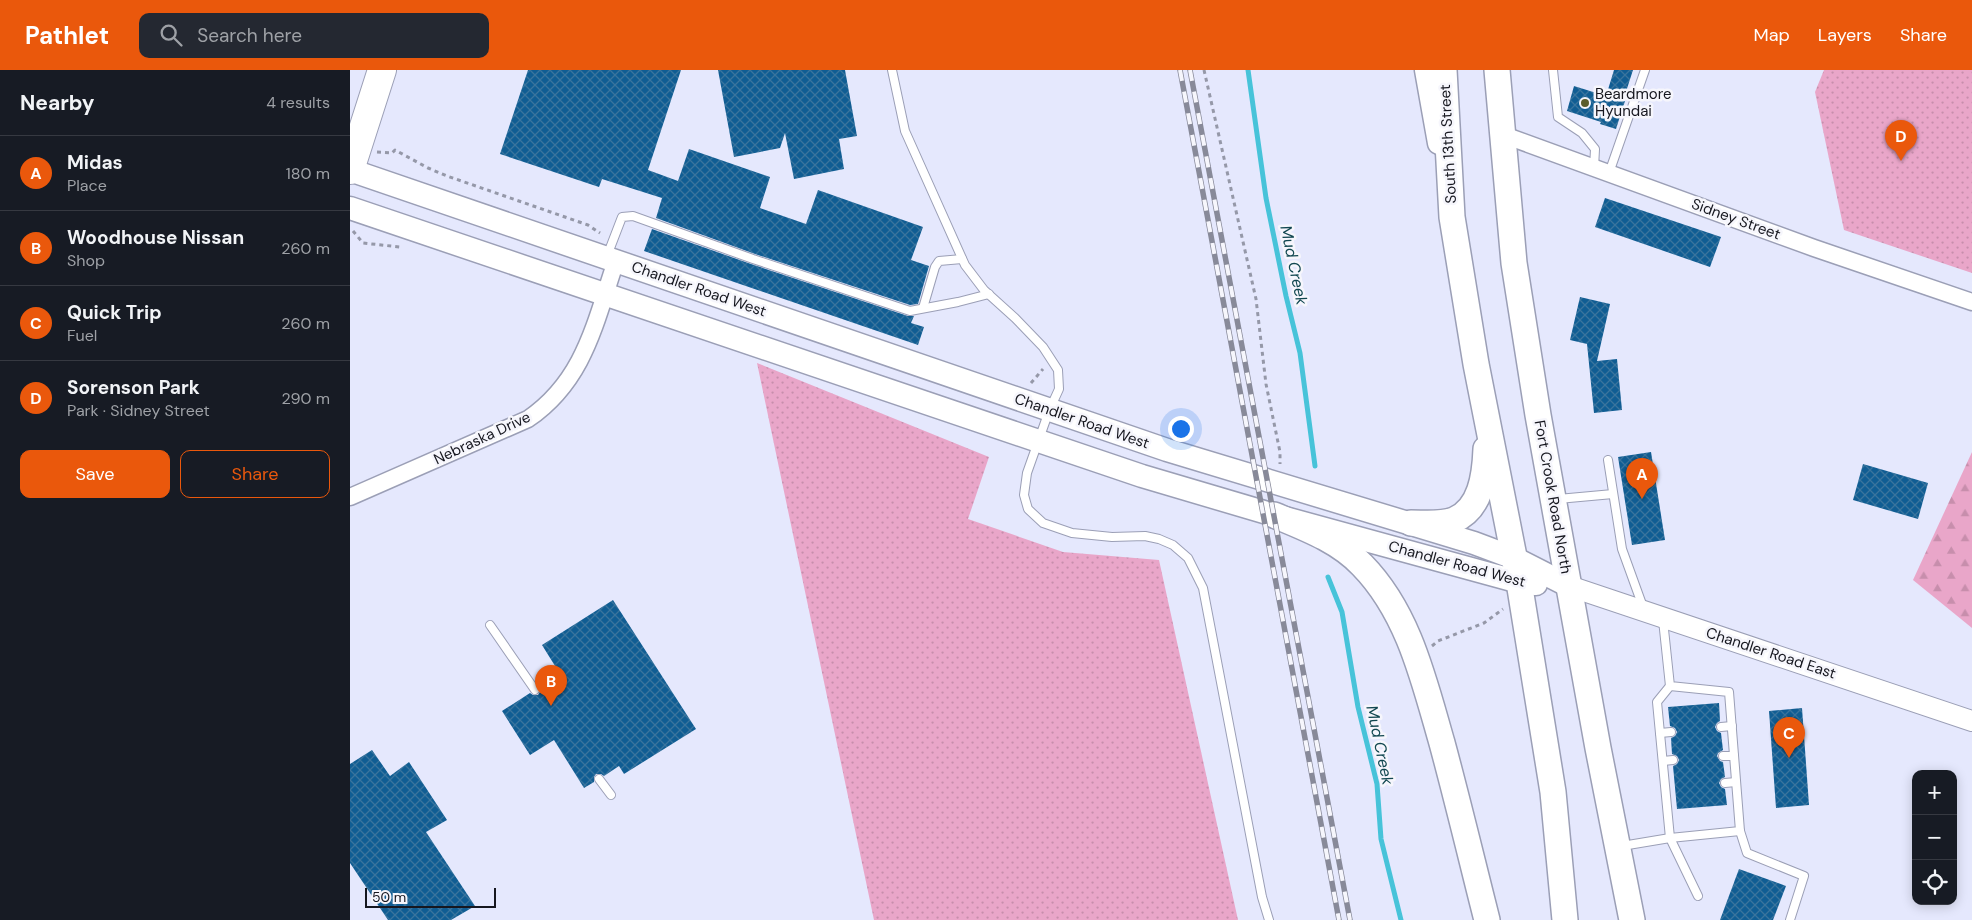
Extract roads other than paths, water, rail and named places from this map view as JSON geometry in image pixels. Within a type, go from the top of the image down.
[{"type":"highway","points":[[350,170],[382,70]]},
{"type":"main road","points":[[1426,70],[1486,416],[1520,590],[1553,792],[1565,920]]},
{"type":"main road","name":"South 13th Street","points":[[1444,70],[1452,217]]},
{"type":"main road","name":"Fort Crook Road North","points":[[1497,70],[1514,263],[1553,500],[1598,748],[1632,920]]},
{"type":"main road","name":"Chandler Road West","points":[[350,170],[1167,450],[1474,543],[1514,558],[1569,586]]},
{"type":"main road","name":"Chandler Road West","points":[[350,208],[1142,476],[1520,590],[1569,586]]},
{"type":"main road","points":[[1411,523],[1438,523],[1454,520],[1465,514],[1474,503],[1480,491],[1484,474],[1486,416]]},
{"type":"main road","points":[[1274,515],[1325,537],[1345,550],[1362,565],[1393,608],[1409,638],[1448,765],[1487,920]]},
{"type":"street","name":"Sidney Street","points":[[1502,134],[1814,248],[1972,302]]},
{"type":"street","name":"Nebraska Drive","points":[[350,497],[528,419],[544,408],[567,383],[582,359],[605,293],[611,259]]},
{"type":"street","name":"Chandler Road East","points":[[1569,586],[1972,721]]},
{"type":"lane","points":[[892,70],[905,131],[962,259],[988,294],[1043,347],[1058,370],[1058,389],[1027,473],[1024,495],[1028,509],[1043,523],[1072,533],[1112,537],[1145,536],[1173,545],[1188,558],[1203,588],[1268,920]]},
{"type":"lane","points":[[1554,70],[1558,118],[1582,133],[1595,149],[1594,168]]},
{"type":"lane","points":[[1609,173],[1645,70]]},
{"type":"lane","points":[[611,259],[622,217],[633,216],[752,259],[910,311],[988,294]]},
{"type":"lane","points":[[923,308],[935,267],[939,261],[962,259]]},
{"type":"lane","points":[[1608,460],[1622,549],[1645,611]]},
{"type":"lane","points":[[1553,500],[1613,494]]},
{"type":"lane","points":[[1663,618],[1670,686],[1657,702],[1670,838],[1698,896]]},
{"type":"lane","points":[[490,625],[536,690]]},
{"type":"lane","points":[[1670,686],[1729,692],[1740,831],[1747,854],[1804,876],[1790,920]]},
{"type":"lane","points":[[1721,727],[1732,726]]},
{"type":"lane","points":[[1660,733],[1670,732]]},
{"type":"lane","points":[[1723,756],[1734,756]]},
{"type":"lane","points":[[1663,761],[1673,760]]},
{"type":"lane","points":[[599,779],[610,795]]},
{"type":"lane","points":[[1725,783],[1736,782]]},
{"type":"lane","points":[[1666,788],[1675,787]]},
{"type":"lane","points":[[1618,846],[1670,838],[1740,831]]},
{"type":"waterway","name":"Mud Creek","points":[[1248,70],[1266,198],[1300,353],[1315,466]]},
{"type":"waterway","name":"Mud Creek","points":[[1328,577],[1342,612],[1358,707],[1377,784],[1381,839],[1401,920]]},
{"type":"railway","points":[[1180,70],[1339,920]]},
{"type":"railway","points":[[1190,70],[1350,920]]},
{"type":"place","name":"Beardmore Hyundai","points":[[1585,103]]},
{"type":"place","name":"Sorenson Park","points":[[1901,161]]},
{"type":"place","name":"Midas","points":[[1642,499]]},
{"type":"place","name":"Woodhouse Nissan","points":[[551,706]]},
{"type":"place","name":"Quick Trip","points":[[1789,758]]}]
